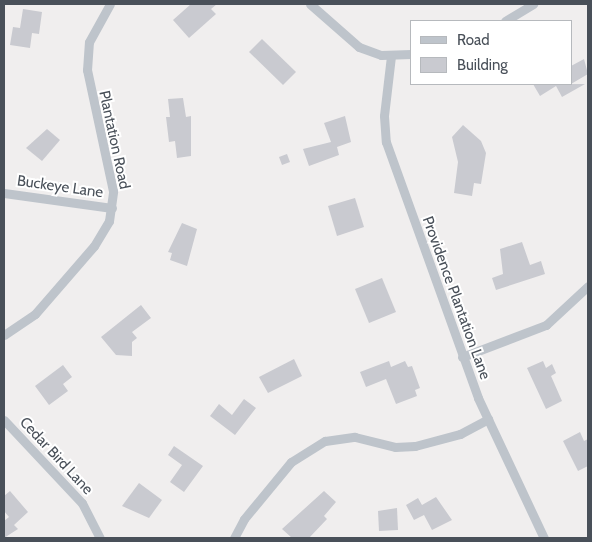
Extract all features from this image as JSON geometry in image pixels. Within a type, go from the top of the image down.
[{"type":"street","name":"Plantation Road","points":[[4,335],[35,314],[53,295],[101,236],[112,208],[112,182],[87,70],[89,42],[110,4]]},
{"type":"street","points":[[310,4],[347,39],[370,52],[390,56],[410,54]]},
{"type":"street","points":[[507,20],[533,4]]},
{"type":"street","name":"Providence Plantation Lane","points":[[390,56],[384,116],[386,142],[462,357],[488,419],[544,538]]},
{"type":"street","name":"Buckeye Lane","points":[[4,193],[112,208]]},
{"type":"street","points":[[462,357],[546,326],[588,286]]},
{"type":"street","points":[[234,538],[244,519],[291,462],[325,441],[355,437],[395,447],[415,446],[460,434],[488,419]]},
{"type":"street","name":"Cedar Bird Lane","points":[[4,420],[82,503],[100,538]]},
{"type":"building","points":[[191,4],[217,4],[211,9],[216,14],[189,38],[173,20]]},
{"type":"building","points":[[23,9],[42,12],[39,34],[32,33],[30,48],[10,45],[13,27],[20,28]]},
{"type":"building","points":[[262,39],[296,72],[283,85],[249,52]]},
{"type":"building","points":[[584,59],[588,74],[572,83],[572,65]]},
{"type":"building","points":[[585,84],[562,97],[556,86],[540,96],[534,85],[572,85]]},
{"type":"building","points":[[183,98],[186,117],[191,116],[191,156],[177,158],[175,141],[169,142],[166,117],[170,117],[168,99]]},
{"type":"building","points":[[345,116],[351,142],[337,147],[339,155],[309,166],[303,149],[331,142],[324,123]]},
{"type":"building","points":[[463,125],[481,141],[486,153],[481,184],[474,183],[472,196],[454,193],[458,162],[452,137]]},
{"type":"building","points":[[47,129],[60,140],[42,161],[26,148]]},
{"type":"building","points":[[287,154],[290,162],[282,165],[279,157]]},
{"type":"building","points":[[355,198],[364,227],[337,236],[328,206]]},
{"type":"building","points":[[182,223],[197,229],[187,266],[170,260],[172,253],[168,252]]},
{"type":"building","points":[[522,242],[530,265],[541,261],[545,274],[496,290],[492,278],[503,274],[500,249]]},
{"type":"building","points":[[382,278],[396,312],[369,323],[355,289]]},
{"type":"building","points":[[141,305],[151,318],[132,332],[137,338],[132,342],[132,356],[116,355],[101,337]]},
{"type":"building","points":[[294,359],[302,376],[268,393],[259,377]]},
{"type":"building","points":[[389,361],[391,367],[405,361],[408,367],[412,366],[420,388],[415,390],[417,396],[396,404],[386,379],[366,387],[360,372]]},
{"type":"building","points":[[543,361],[546,368],[552,364],[556,373],[551,376],[562,401],[546,409],[527,368]]},
{"type":"building","points":[[63,365],[72,377],[63,384],[68,391],[49,405],[35,386]]},
{"type":"building","points":[[244,399],[256,408],[235,435],[210,416],[219,404],[232,415]]},
{"type":"building","points":[[580,432],[584,441],[588,439],[588,466],[578,471],[563,441]]},
{"type":"building","points":[[174,446],[203,466],[184,492],[170,482],[182,465],[168,455]]},
{"type":"building","points":[[139,483],[162,500],[149,518],[122,506]]},
{"type":"building","points":[[10,491],[28,512],[14,525],[18,529],[4,538],[4,521],[9,517],[4,511],[4,496]]},
{"type":"building","points":[[324,491],[336,502],[324,516],[327,519],[309,538],[292,538],[282,529]]},
{"type":"building","points":[[436,497],[452,520],[432,530],[424,515],[414,520],[406,505],[418,498],[422,505]]},
{"type":"building","points":[[397,508],[398,530],[379,531],[378,511]]}]
